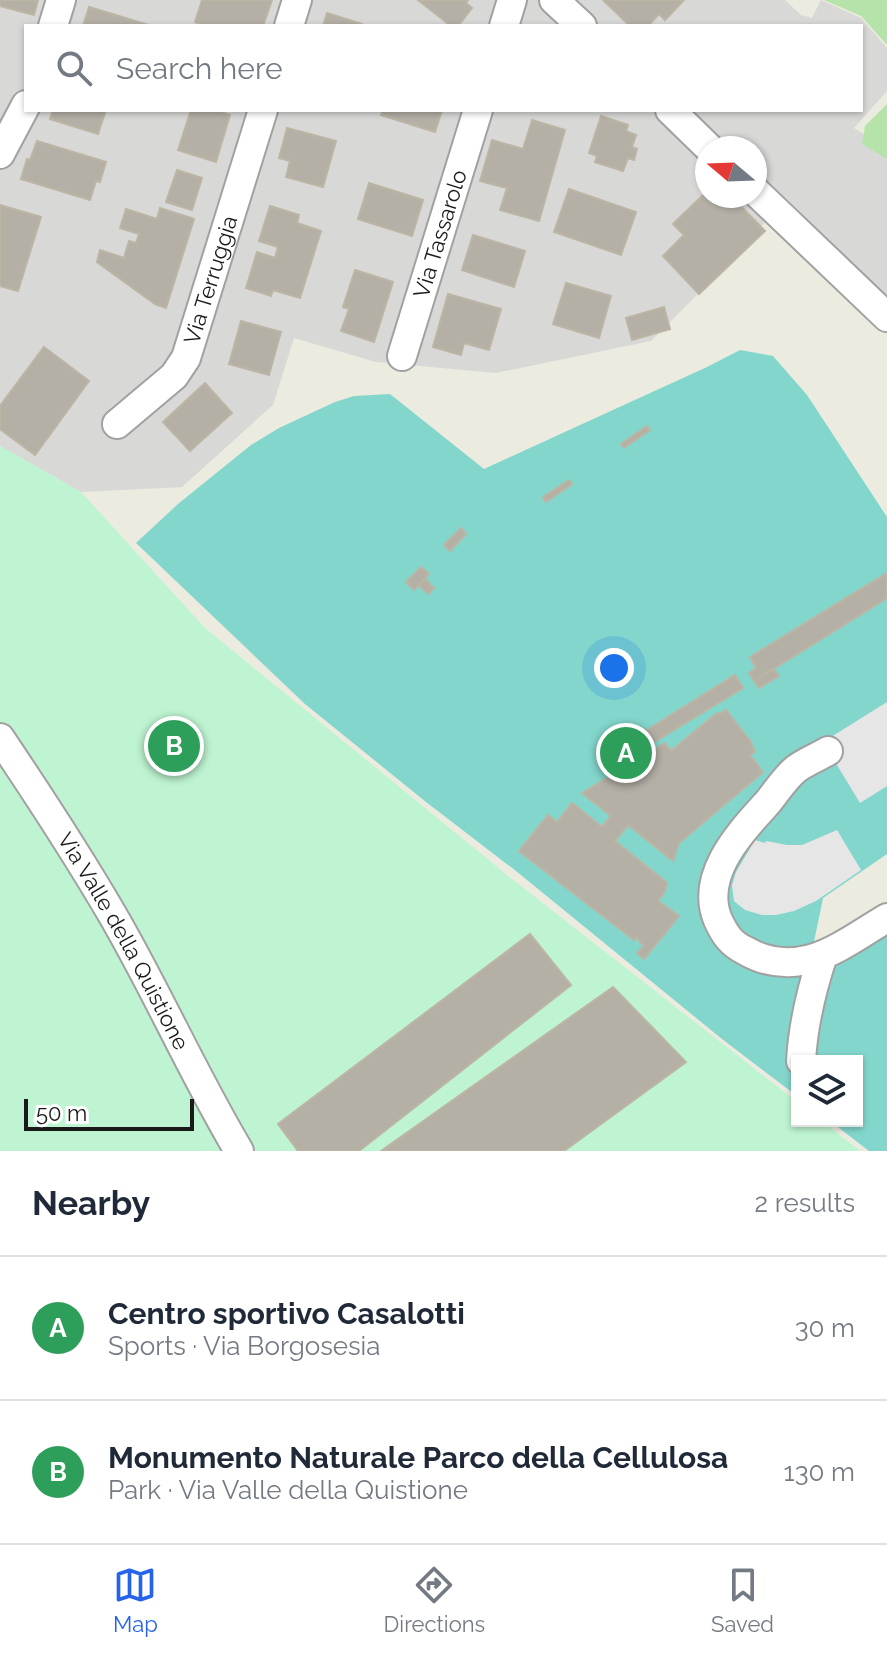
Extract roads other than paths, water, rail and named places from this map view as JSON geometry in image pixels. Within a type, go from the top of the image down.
[{"type":"street","points":[[54,24],[61,0]]},
{"type":"street","points":[[290,24],[297,0]]},
{"type":"street","points":[[505,24],[512,0]]},
{"type":"street","points":[[554,0],[580,24]]},
{"type":"street","points":[[0,154],[24,109]]},
{"type":"street","name":"Via Terruggia","points":[[117,424],[174,376],[183,364],[262,112]]},
{"type":"street","name":"Via Tassarolo","points":[[402,356],[477,112]]},
{"type":"street","points":[[672,112],[697,136]]},
{"type":"street","points":[[767,202],[887,317]]},
{"type":"street","name":"Via Valle della Quistione","points":[[0,738],[113,915],[239,1151]]},
{"type":"street","points":[[828,751],[797,768],[732,845],[722,862],[714,892],[715,913],[729,940],[771,962],[787,963],[823,955],[887,918]]},
{"type":"street","points":[[801,1055],[813,988],[823,955]]},
{"type":"place","name":"Monumento Naturale Parco della Cellulosa","points":[[174,746]]},
{"type":"place","name":"Centro sportivo Casalotti","points":[[626,753]]}]
